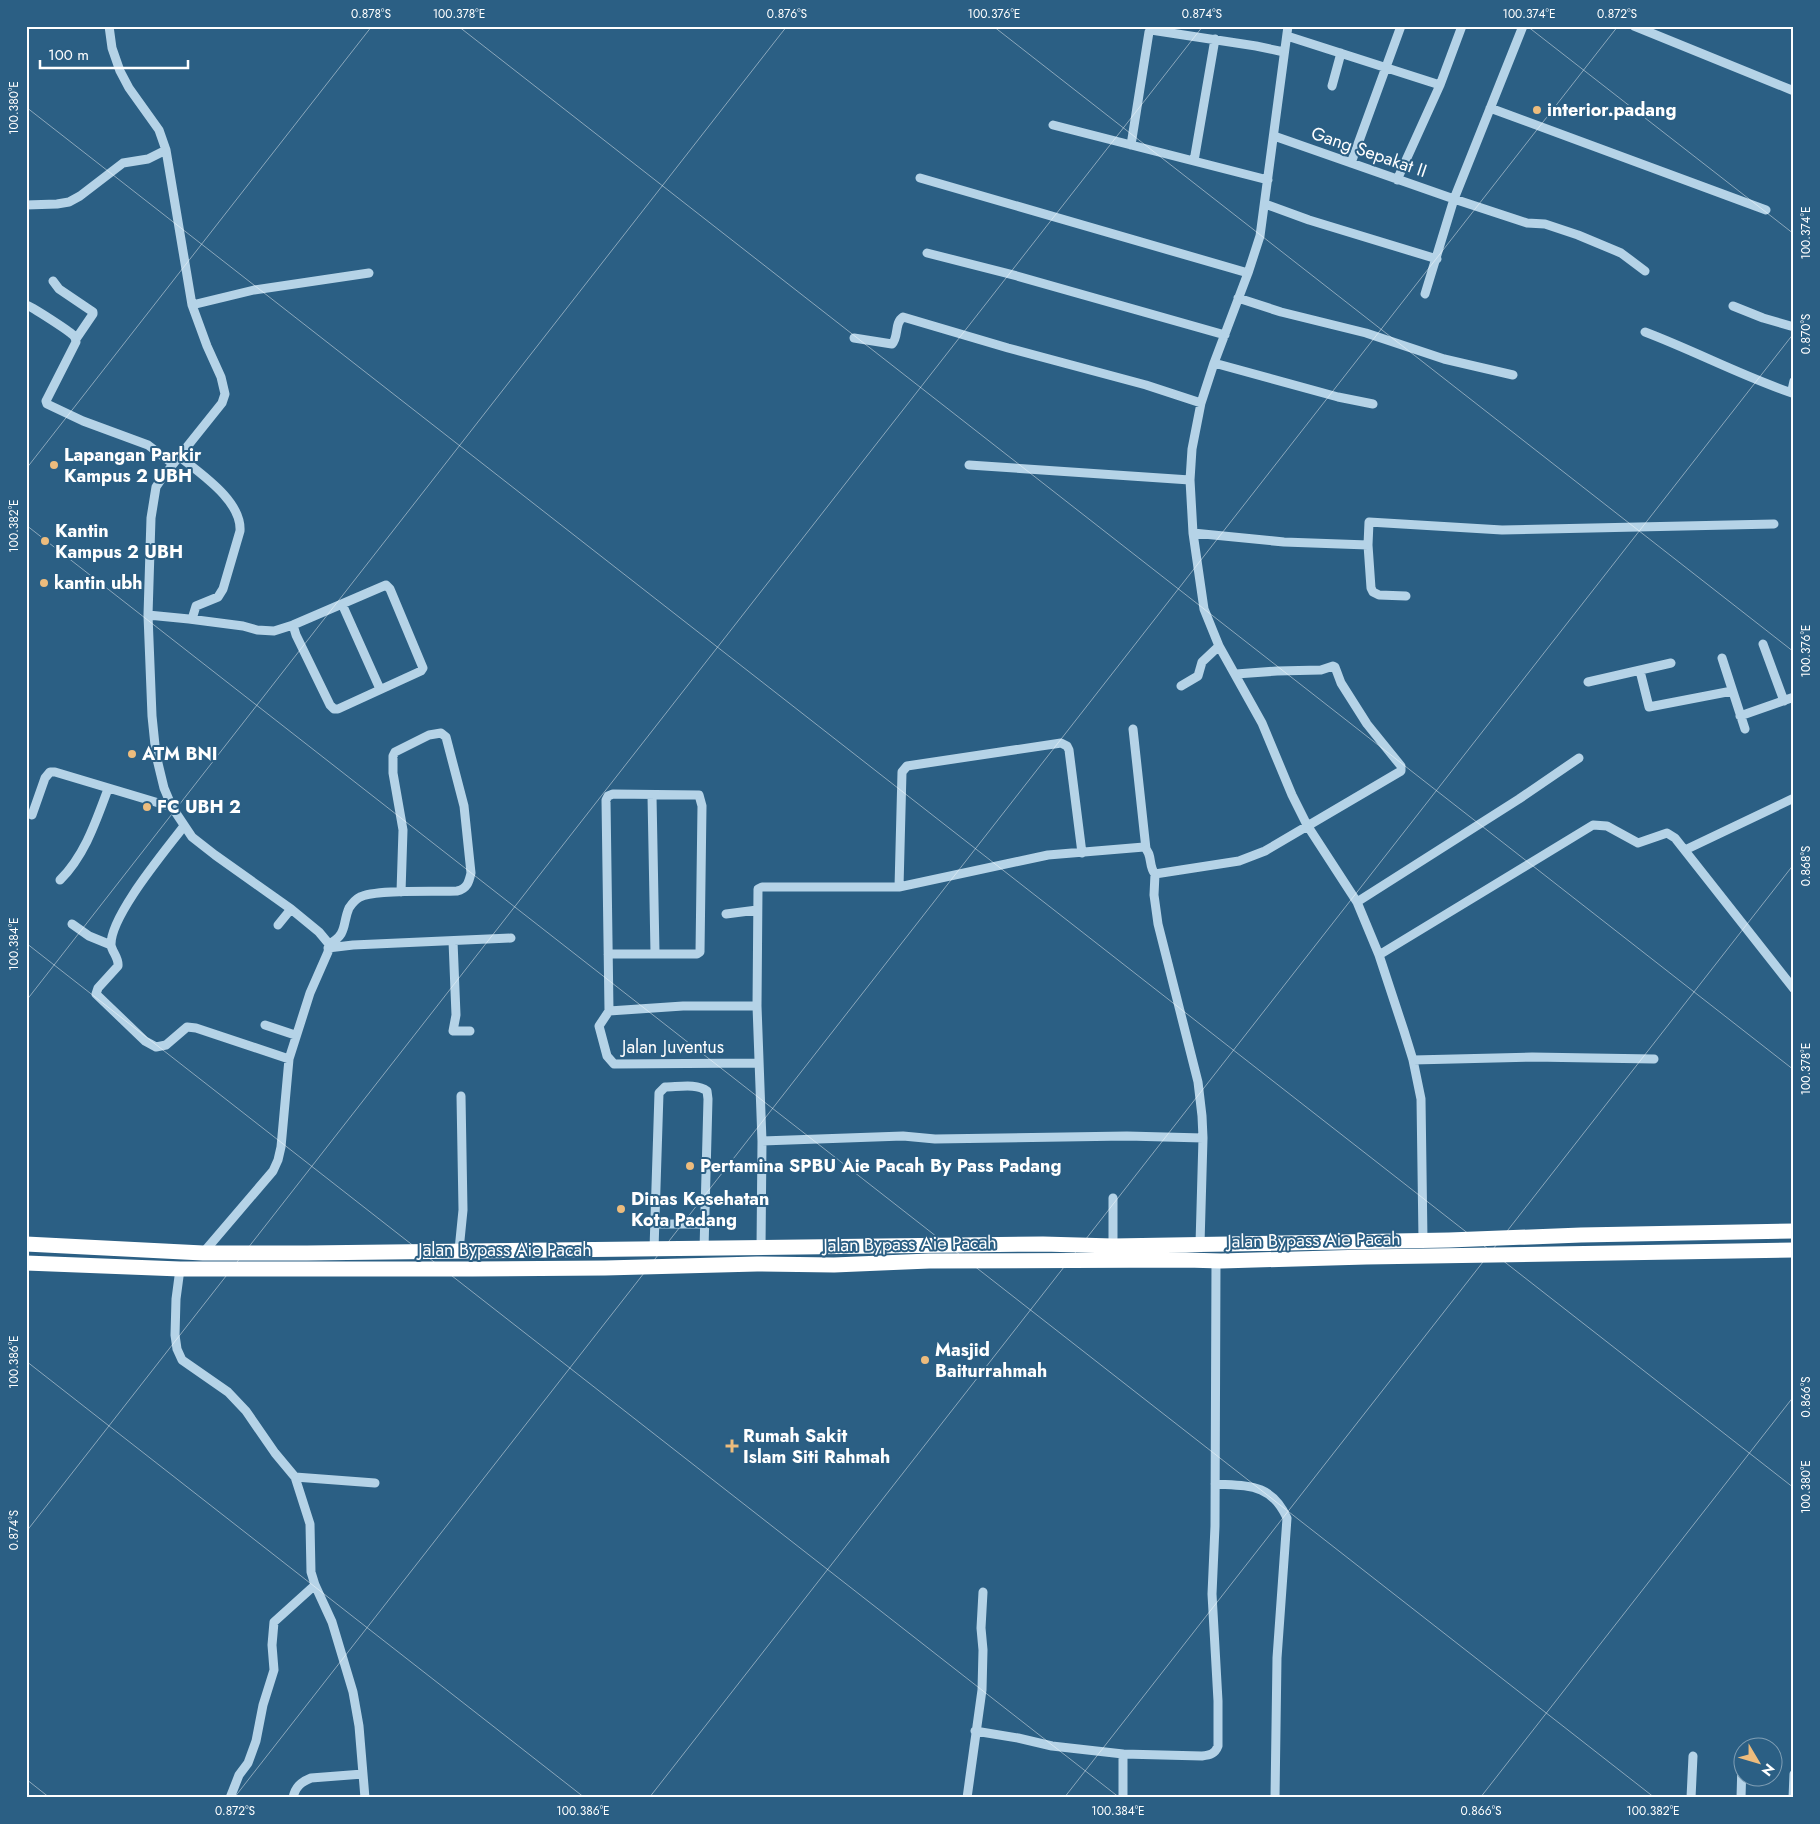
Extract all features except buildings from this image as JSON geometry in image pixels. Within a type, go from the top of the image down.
[{"type":"highway","points":[[26,1244],[203,1252],[307,1253],[459,1250],[1113,1246],[1794,1231]]},
{"type":"highway","points":[[1062,1245],[1063,1260]]},
{"type":"highway","points":[[85,1247],[85,1265]]},
{"type":"highway","name":"Jalan Bypass Aie Pacah","points":[[26,1263],[180,1269],[584,1269],[763,1264],[834,1265],[929,1261],[1216,1261],[1794,1250]]},
{"type":"highway","points":[[307,1253],[308,1269]]},
{"type":"street","points":[[109,26],[112,48],[120,71],[129,88],[159,130],[166,150],[192,305],[221,377],[225,394],[222,403],[157,484],[154,493],[151,518],[148,615],[149,674],[159,775],[172,807],[192,837],[214,855],[291,909],[319,932],[328,946]]},
{"type":"street","points":[[1351,163],[1401,26]]},
{"type":"street","points":[[1397,180],[1440,85],[1462,26]]},
{"type":"street","points":[[1424,294],[1454,200],[1523,26]]},
{"type":"street","points":[[1634,26],[1794,91]]},
{"type":"street","points":[[1131,145],[1150,31],[1215,39],[1284,52]]},
{"type":"street","points":[[1423,1240],[1421,1099],[1413,1060],[1379,955],[1357,902],[1307,825],[1292,795],[1262,723],[1219,646],[1204,609],[1193,533],[1190,480],[1192,449],[1201,403],[1260,236],[1288,31],[1385,69],[1440,85]]},
{"type":"street","points":[[1194,161],[1215,39]]},
{"type":"street","points":[[1332,86],[1341,53]]},
{"type":"street","points":[[1490,108],[1766,210]]},
{"type":"street","points":[[1054,125],[1268,180]]},
{"type":"street","name":"Gang Sepakat II","points":[[1274,136],[1454,200],[1527,223],[1546,224],[1578,235],[1621,253],[1645,271]]},
{"type":"street","points":[[26,206],[68,202],[80,196],[123,163],[148,159],[166,150]]},
{"type":"street","points":[[920,178],[1248,273]]},
{"type":"street","points":[[1265,204],[1309,220],[1437,258]]},
{"type":"street","points":[[927,253],[1017,276],[1225,335]]},
{"type":"street","points":[[192,305],[254,290],[369,273]]},
{"type":"street","points":[[52,281],[60,289],[93,312],[76,339],[46,401],[47,404],[84,421],[148,444],[176,460],[223,494],[236,511],[241,522],[223,589],[218,597],[196,606],[192,619]]},
{"type":"street","points":[[1238,298],[1281,312],[1366,333],[1444,359],[1513,375]]},
{"type":"street","points":[[26,306],[34,308],[71,333],[76,339]]},
{"type":"street","points":[[1733,306],[1763,318],[1794,327]]},
{"type":"street","points":[[854,338],[892,344],[895,341],[899,321],[903,317],[1008,348],[1146,385],[1201,403]]},
{"type":"street","points":[[1645,332],[1793,393],[1794,381]]},
{"type":"street","points":[[1214,363],[1338,398],[1373,404]]},
{"type":"street","points":[[969,465],[1190,480]]},
{"type":"street","points":[[1406,596],[1379,595],[1372,592],[1368,545],[1369,522],[1493,530],[1774,524]]},
{"type":"street","points":[[1193,533],[1284,542],[1368,545]]},
{"type":"street","points":[[148,615],[192,619],[274,631],[294,625],[383,585],[390,589],[424,666],[421,671],[338,709],[334,709],[330,705],[296,635],[294,625]]},
{"type":"street","points":[[342,604],[380,689]]},
{"type":"street","points":[[1763,644],[1784,700]]},
{"type":"street","points":[[1181,686],[1198,676],[1202,662],[1219,646]]},
{"type":"street","points":[[1722,658],[1745,729]]},
{"type":"street","points":[[1588,682],[1670,663]]},
{"type":"street","points":[[1155,874],[1239,861],[1265,851],[1401,771],[1402,766],[1368,724],[1341,684],[1335,667],[1321,670],[1277,670],[1236,674]]},
{"type":"street","points":[[1640,671],[1649,707],[1732,691]]},
{"type":"street","points":[[1740,716],[1794,697]]},
{"type":"street","points":[[1133,729],[1146,849],[1149,853],[1152,871],[1155,874],[1154,895],[1158,924],[1198,1082],[1203,1138],[1200,1244]]},
{"type":"street","points":[[203,1252],[273,1171],[278,1160],[289,1059],[295,1035],[328,946],[337,940],[345,926],[349,909],[360,896],[378,893],[458,891],[463,890],[469,882],[471,873],[464,806],[446,737],[441,733],[429,735],[395,752],[393,756],[393,773],[402,830],[401,892]]},
{"type":"street","points":[[899,887],[902,772],[907,766],[1052,744],[1064,744],[1069,750],[1082,853]]},
{"type":"street","points":[[1357,902],[1519,799],[1579,758]]},
{"type":"street","points":[[32,815],[45,778],[50,772],[172,807]]},
{"type":"street","points":[[60,880],[70,870],[90,835],[108,788]]},
{"type":"street","name":"Jalan Juventus","points":[[652,796],[613,794],[608,796],[606,800],[609,1011],[600,1026],[607,1056],[614,1064],[759,1063]]},
{"type":"street","points":[[608,954],[697,954],[700,950],[702,806],[701,798],[697,795],[652,796],[655,953]]},
{"type":"street","points":[[1686,850],[1794,798]]},
{"type":"street","points":[[1379,955],[1593,825],[1607,826],[1638,843],[1666,833],[1675,838],[1794,989]]},
{"type":"street","points":[[184,826],[148,872],[124,909],[111,945],[119,963],[98,988],[96,994],[151,1045],[161,1047],[187,1027],[196,1028],[289,1059]]},
{"type":"street","points":[[761,1248],[762,1141],[758,1006],[758,891],[762,887],[899,887],[1048,856],[1144,847],[1146,849]]},
{"type":"street","points":[[278,925],[291,909]]},
{"type":"street","points":[[726,914],[757,910]]},
{"type":"street","points":[[72,924],[102,943],[111,945]]},
{"type":"street","points":[[328,946],[511,938]]},
{"type":"street","points":[[453,941],[456,1016],[454,1031],[470,1031]]},
{"type":"street","points":[[609,1011],[683,1006],[758,1006]]},
{"type":"street","points":[[265,1024],[295,1035]]},
{"type":"street","points":[[1413,1060],[1532,1057],[1654,1059]]},
{"type":"street","points":[[654,1249],[659,1093],[665,1087],[697,1086],[707,1091],[708,1099],[704,1248]]},
{"type":"street","points":[[459,1250],[463,1210],[461,1096]]},
{"type":"street","points":[[762,1141],[903,1136],[935,1139],[1127,1136],[1203,1138]]},
{"type":"street","points":[[1113,1198],[1113,1246]]},
{"type":"street","points":[[654,1224],[704,1224]]},
{"type":"street","points":[[976,1731],[1052,1746],[1123,1754],[1202,1756],[1216,1751],[1219,1736],[1212,1594],[1216,1261]]},
{"type":"street","points":[[180,1269],[176,1299],[175,1335],[182,1360],[228,1392],[246,1411],[295,1477],[310,1524],[311,1572],[314,1585],[332,1622],[353,1692],[359,1726],[365,1798]]},
{"type":"street","points":[[295,1477],[375,1483]]},
{"type":"street","points":[[1214,1484],[1251,1486],[1269,1494],[1279,1502],[1287,1518],[1285,1572],[1277,1658],[1275,1798]]},
{"type":"street","points":[[230,1798],[239,1775],[248,1763],[256,1741],[262,1705],[274,1670],[272,1645],[274,1622],[314,1585]]},
{"type":"street","points":[[967,1798],[982,1690],[983,1650],[981,1619],[983,1592]]},
{"type":"street","points":[[1123,1754],[1123,1798]]},
{"type":"street","points":[[1690,1798],[1693,1756]]},
{"type":"street","points":[[293,1798],[295,1789],[312,1778],[363,1774]]},
{"type":"street","points":[[1793,1798],[1794,1774]]},
{"type":"place","name":"interior.padang","points":[[1537,110]]},
{"type":"place","name":"Lapangan Parkir Kampus 2 UBH","points":[[54,465]]},
{"type":"place","name":"Kantin Kampus 2 UBH","points":[[45,541]]},
{"type":"place","name":"kantin ubh","points":[[44,583]]},
{"type":"place","name":"ATM BNI","points":[[132,754]]},
{"type":"place","name":"FC UBH 2","points":[[147,807]]},
{"type":"place","name":"Pertamina SPBU Aie Pacah By Pass Padang","points":[[690,1166]]},
{"type":"place","name":"Dinas Kesehatan Kota Padang","points":[[621,1209]]},
{"type":"place","name":"Masjid Baiturrahmah","points":[[925,1360]]},
{"type":"place","name":"Rumah Sakit Islam Siti Rahmah","points":[[732,1446]]}]
